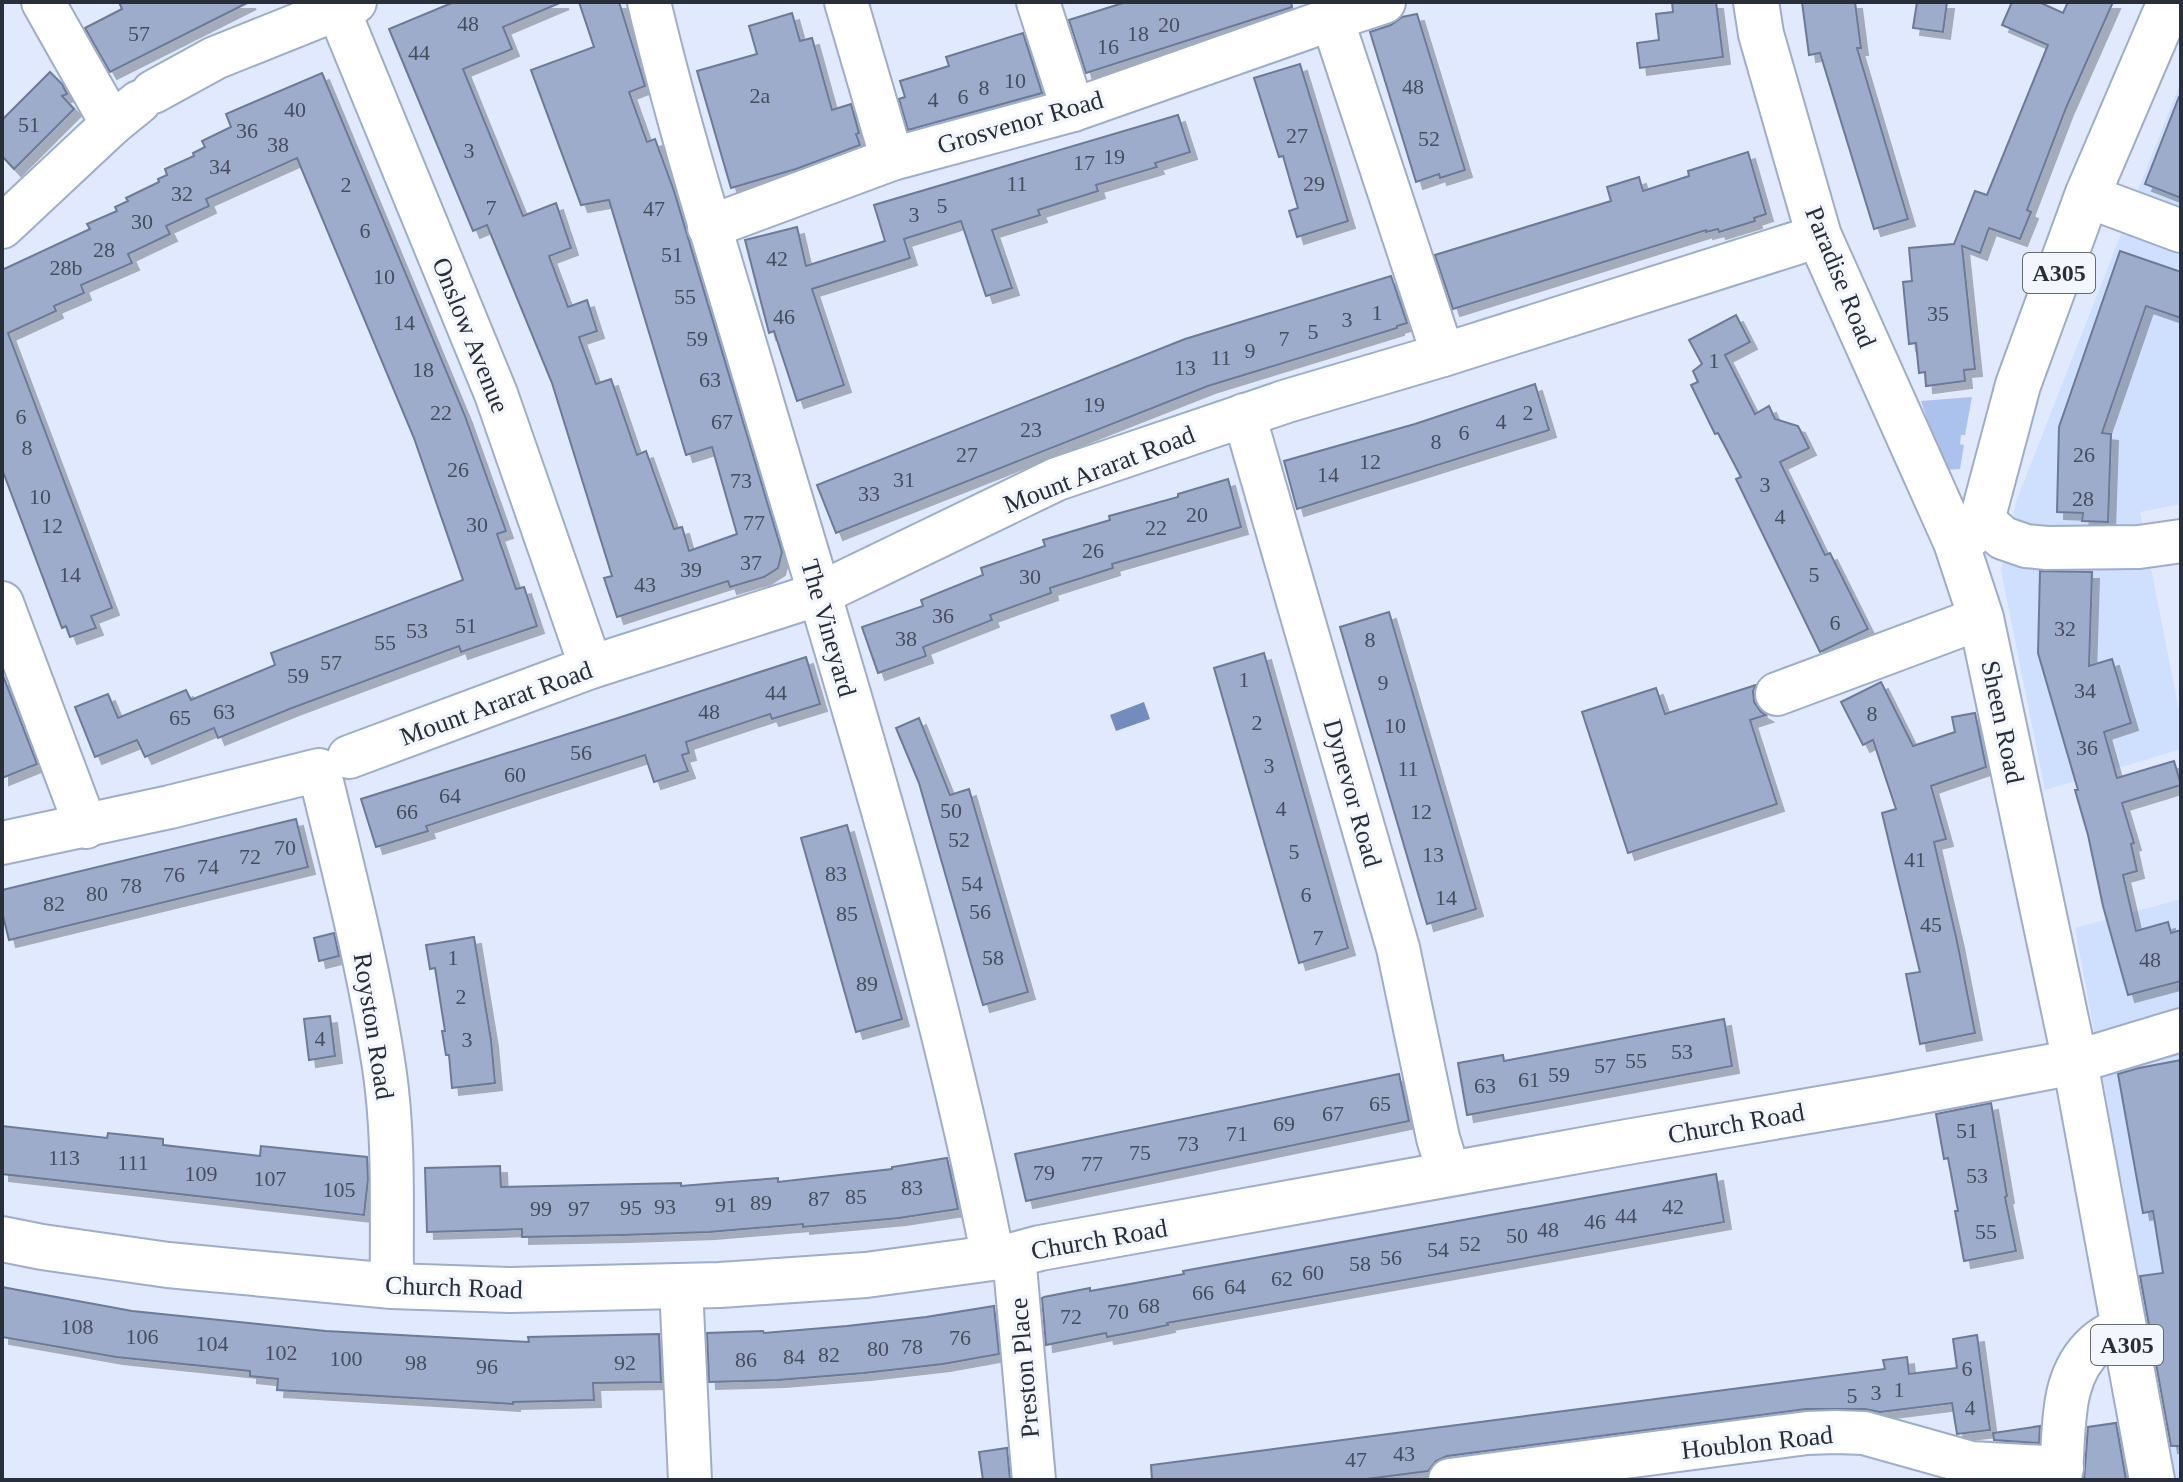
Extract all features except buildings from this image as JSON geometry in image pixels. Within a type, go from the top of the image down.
[{"type":"main road","name":"Paradise Road","points":[[1756,2],[1761,34],[1819,236],[1969,531]]},
{"type":"main road","name":"A305","points":[[1969,531],[2087,196],[2170,2]]},
{"type":"main road","name":"Sheen Road","points":[[1969,531],[1981,618],[2075,1062],[2152,1480]]},
{"type":"main road","name":"Church Road","points":[[2,1239],[168,1265],[392,1286],[510,1290],[681,1286],[866,1275],[1004,1256],[2075,1062]]},
{"type":"street","points":[[43,2],[135,106]]},
{"type":"street","name":"The Vineyard","points":[[649,2],[709,227],[928,974],[1004,1256]]},
{"type":"street","points":[[846,2],[892,159]]},
{"type":"street","points":[[1038,2],[1073,110]]},
{"type":"street","name":"Grosvenor Road","points":[[709,227],[892,159],[1073,110],[1384,2]]},
{"type":"street","points":[[2,227],[135,106],[215,58],[274,17],[346,5]]},
{"type":"street","name":"Onslow Avenue","points":[[346,5],[496,394],[591,667]]},
{"type":"street","points":[[1332,19],[1443,355]]},
{"type":"street","points":[[2087,196],[2181,231]]},
{"type":"street","name":"Mount Ararat Road","points":[[2,843],[86,827],[334,764],[591,667],[819,594],[1057,479],[1244,415],[1819,236]]},
{"type":"street","name":"Dynevor Road","points":[[1244,415],[1398,948],[1438,1138],[1449,1174]]},
{"type":"street","points":[[1969,531],[2026,546],[2047,548],[2139,547],[2181,541]]},
{"type":"street","points":[[2,603],[86,827]]},
{"type":"street","points":[[1777,694],[1981,618]]},
{"type":"street","name":"Royston Road","points":[[334,764],[384,1070],[390,1147],[392,1286]]},
{"type":"street","name":"Church Road","points":[[2075,1062],[2181,1030]]},
{"type":"street","name":"Preston Place","points":[[1004,1256],[1034,1480]]},
{"type":"street","points":[[681,1286],[690,1480]]},
{"type":"street","points":[[2061,1474],[2067,1388],[2083,1358],[2098,1342],[2124,1326]]},
{"type":"street","name":"Houblon Road","points":[[1450,1480],[1807,1433],[1836,1432],[1864,1433],[1971,1463],[2061,1474]]},
{"type":"shaded area","points":[[2181,81],[2181,504],[2140,512],[2181,721],[2181,749],[2045,790],[2001,570],[2016,502]]},
{"type":"shaded area","points":[[1972,397],[1965,435],[1961,435],[1960,444],[1964,445],[1960,469],[1944,470],[1921,401]]},
{"type":"shaded area","points":[[1144,702],[1150,719],[1116,731],[1110,715]]},
{"type":"shaded area","points":[[2181,899],[2181,1480],[2169,1480],[2075,928]]}]
